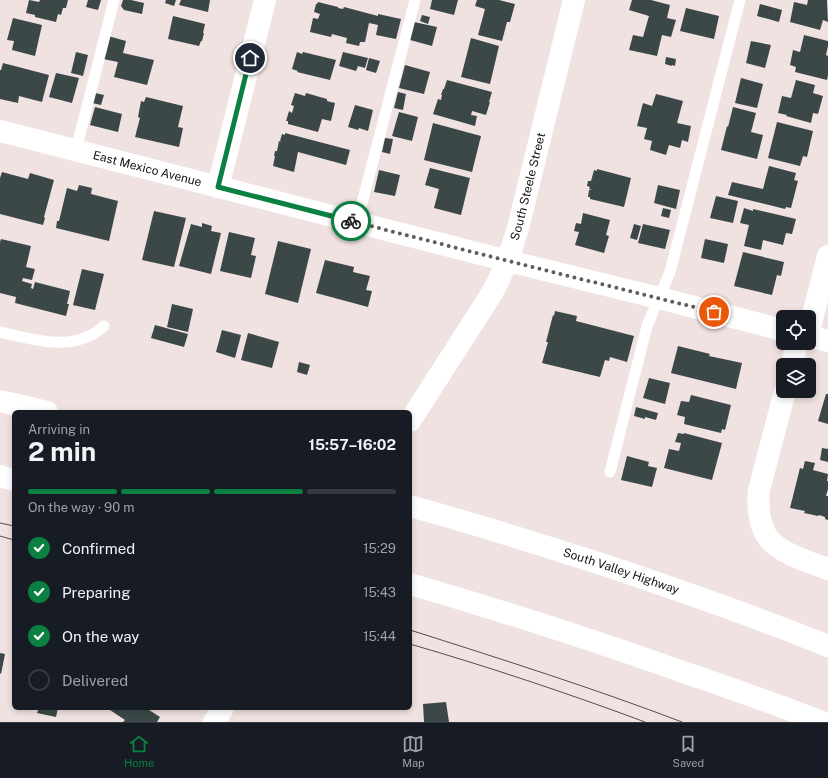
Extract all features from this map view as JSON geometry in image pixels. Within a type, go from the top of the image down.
[{"type":"main road","points":[[218,187],[265,0]]},
{"type":"main road","name":"South Steele Street","points":[[412,418],[492,293],[508,261],[518,228],[574,0]]},
{"type":"main road","name":"East Mexico Avenue","points":[[0,131],[776,328]]},
{"type":"main road","points":[[814,310],[828,256]]},
{"type":"main road","points":[[816,338],[828,341]]},
{"type":"main road","points":[[783,398],[759,490],[758,500],[761,523],[765,533],[771,541],[780,548],[828,569]]},
{"type":"main road","points":[[0,401],[38,410]]},
{"type":"main road","points":[[0,476],[12,479]]},
{"type":"main road","name":"South Valley Highway","points":[[412,507],[521,539],[665,585],[736,610],[828,646]]},
{"type":"main road","points":[[412,585],[607,645],[822,722]]},
{"type":"main road","points":[[214,722],[222,710]]},
{"type":"lane","points":[[76,150],[114,0]]},
{"type":"lane","points":[[357,222],[415,0]]},
{"type":"lane","points":[[610,472],[647,326],[670,272],[740,0]]},
{"type":"lane","points":[[0,332],[38,341],[69,342],[81,340],[104,326]]},
{"type":"building","points":[[29,0],[39,2],[40,0],[68,0],[66,8],[63,8],[61,15],[58,14],[56,22],[35,17],[35,15],[26,13]]},
{"type":"building","points":[[88,0],[101,0],[98,10],[86,7]]},
{"type":"building","points":[[123,0],[144,3],[142,14],[124,10],[121,6]]},
{"type":"building","points":[[166,0],[176,0],[174,6],[165,3]]},
{"type":"building","points":[[181,0],[210,0],[208,12],[179,5]]},
{"type":"building","points":[[432,0],[458,0],[454,15],[430,9]]},
{"type":"building","points":[[477,0],[499,0],[515,4],[510,22],[507,22],[502,41],[478,35],[485,9],[475,6]]},
{"type":"building","points":[[632,0],[651,0],[670,5],[667,18],[676,20],[671,37],[662,35],[657,56],[629,50],[633,35],[643,37],[649,16],[629,10]]},
{"type":"building","points":[[808,0],[827,0],[828,22],[823,20],[820,30],[790,22],[794,2],[807,5]]},
{"type":"building","points":[[318,2],[338,8],[343,9],[344,7],[378,16],[378,14],[401,19],[396,39],[376,35],[378,25],[369,23],[365,42],[360,42],[359,46],[346,43],[347,38],[332,34],[331,37],[310,32],[313,18],[318,19],[320,14],[314,12]]},
{"type":"building","points":[[760,4],[782,10],[779,22],[757,16]]},
{"type":"building","points":[[686,8],[719,16],[714,39],[680,31]]},
{"type":"building","points":[[422,15],[430,17],[428,24],[420,21]]},
{"type":"building","points":[[173,16],[205,24],[202,41],[199,46],[168,39]]},
{"type":"building","points":[[13,18],[42,25],[35,56],[12,50],[14,41],[7,40]]},
{"type":"building","points":[[414,22],[437,27],[432,46],[410,40]]},
{"type":"building","points":[[804,35],[828,41],[826,55],[828,56],[827,80],[795,72],[796,67],[790,65],[793,50],[800,52]]},
{"type":"building","points":[[108,36],[126,41],[123,53],[154,60],[147,85],[114,77],[118,62],[103,59]]},
{"type":"building","points":[[471,38],[499,46],[490,84],[461,77]]},
{"type":"building","points":[[751,41],[771,45],[765,68],[746,63]]},
{"type":"building","points":[[76,52],[88,55],[83,76],[71,73]]},
{"type":"building","points":[[297,52],[302,54],[303,52],[336,60],[330,80],[297,72],[298,71],[292,69]]},
{"type":"building","points":[[343,52],[368,58],[365,68],[358,66],[356,71],[339,66]]},
{"type":"building","points":[[666,57],[676,59],[675,66],[665,64]]},
{"type":"building","points":[[369,58],[380,61],[376,73],[366,70]]},
{"type":"building","points":[[3,63],[49,75],[42,102],[19,96],[18,103],[0,99],[0,70]]},
{"type":"building","points":[[405,65],[430,72],[424,94],[399,88]]},
{"type":"building","points":[[56,73],[79,78],[72,103],[49,97]]},
{"type":"building","points":[[741,78],[763,84],[757,108],[735,103]]},
{"type":"building","points":[[447,80],[492,92],[486,115],[472,111],[471,115],[477,116],[475,126],[433,114],[438,99],[441,100],[441,95]]},
{"type":"building","points":[[796,80],[815,85],[813,93],[823,96],[818,114],[813,113],[811,123],[778,113],[782,96],[791,98]]},
{"type":"building","points":[[398,92],[406,94],[403,110],[394,108]]},
{"type":"building","points":[[95,93],[104,95],[101,105],[92,103]]},
{"type":"building","points":[[295,93],[305,96],[306,93],[335,103],[331,121],[322,119],[318,132],[288,124],[288,121],[286,121],[289,111],[292,113],[294,106],[291,105]]},
{"type":"building","points":[[656,94],[683,101],[677,123],[691,126],[688,142],[682,140],[680,148],[669,145],[666,155],[650,150],[652,141],[644,139],[647,128],[637,126],[643,103],[652,106]]},
{"type":"building","points":[[146,97],[183,106],[178,127],[183,128],[179,147],[135,137],[140,118],[138,117],[141,101],[144,102]]},
{"type":"building","points":[[355,105],[373,110],[368,131],[348,127]]},
{"type":"building","points":[[95,107],[122,114],[118,132],[90,125]]},
{"type":"building","points":[[733,107],[756,113],[751,132],[763,135],[757,159],[721,150]]},
{"type":"building","points":[[399,112],[418,117],[412,141],[392,136]]},
{"type":"building","points":[[777,122],[813,131],[807,157],[803,156],[800,166],[768,158]]},
{"type":"building","points":[[433,123],[481,136],[472,172],[424,160]]},
{"type":"building","points":[[285,133],[350,150],[346,165],[298,152],[294,172],[273,166],[275,151],[277,151],[279,141],[282,142],[280,141],[282,134],[285,135]]},
{"type":"building","points":[[385,138],[393,139],[390,154],[382,152]]},
{"type":"building","points":[[769,166],[796,173],[794,180],[798,181],[791,208],[786,207],[785,209],[728,195],[732,182],[763,189]]},
{"type":"building","points":[[430,168],[470,178],[461,215],[434,208],[439,189],[425,185]]},
{"type":"building","points":[[597,169],[631,178],[624,207],[590,199],[590,197],[588,197],[589,190],[592,190],[587,186],[588,181],[591,181],[594,170],[597,171]]},
{"type":"building","points":[[379,170],[400,175],[395,196],[374,192]]},
{"type":"building","points":[[2,172],[28,179],[30,173],[54,180],[43,225],[0,214],[0,178]]},
{"type":"building","points":[[79,185],[92,188],[91,194],[118,201],[109,241],[56,228],[67,188],[77,191]]},
{"type":"building","points":[[658,185],[680,190],[676,209],[654,203]]},
{"type":"building","points":[[716,196],[738,201],[733,223],[710,218]]},
{"type":"building","points":[[663,208],[671,210],[669,218],[661,216]]},
{"type":"building","points":[[744,208],[796,219],[792,234],[786,233],[783,245],[763,240],[761,250],[744,246],[749,225],[740,223]]},
{"type":"building","points":[[154,211],[186,218],[174,267],[142,260]]},
{"type":"building","points":[[583,213],[610,220],[606,235],[609,236],[604,253],[575,245],[579,232],[574,231],[576,223],[581,224]]},
{"type":"building","points":[[202,223],[212,226],[211,231],[221,233],[211,274],[179,266],[191,224],[202,227]]},
{"type":"building","points":[[634,224],[641,226],[637,240],[630,238]]},
{"type":"building","points":[[643,224],[670,230],[665,249],[638,243]]},
{"type":"building","points":[[229,232],[255,238],[251,255],[256,256],[251,278],[220,271]]},
{"type":"building","points":[[1,239],[31,246],[26,267],[35,269],[32,280],[23,278],[22,281],[32,284],[31,288],[33,289],[35,282],[70,291],[66,316],[15,303],[16,297],[0,293]]},
{"type":"building","points":[[705,239],[728,244],[724,263],[701,258]]},
{"type":"building","points":[[278,241],[311,249],[298,303],[265,294]]},
{"type":"building","points":[[743,252],[784,262],[781,276],[777,275],[772,295],[734,286]]},
{"type":"building","points":[[325,260],[354,267],[353,272],[370,276],[366,290],[372,291],[368,307],[316,293]]},
{"type":"building","points":[[82,269],[104,274],[95,310],[73,305]]},
{"type":"building","points":[[172,304],[193,309],[188,332],[167,327]]},
{"type":"building","points":[[555,311],[577,316],[576,321],[634,336],[627,362],[610,357],[609,361],[605,360],[600,377],[542,363],[548,342],[546,342]]},
{"type":"building","points":[[155,325],[188,334],[184,347],[151,338]]},
{"type":"building","points":[[222,330],[241,335],[235,358],[216,352]]},
{"type":"building","points":[[248,333],[279,342],[272,368],[241,360]]},
{"type":"building","points":[[678,346],[710,354],[709,356],[742,363],[736,389],[671,373]]},
{"type":"building","points":[[299,362],[310,365],[307,375],[297,372]]},
{"type":"building","points":[[649,378],[670,383],[665,404],[643,398]]},
{"type":"building","points":[[826,394],[828,394],[828,424],[818,421]]},
{"type":"building","points":[[691,395],[731,405],[725,430],[722,429],[721,433],[684,424],[685,417],[677,415],[681,401],[689,402]]},
{"type":"building","points":[[636,407],[658,413],[656,420],[634,416]]},
{"type":"building","points":[[678,433],[684,433],[722,443],[712,480],[664,468],[669,449],[679,451],[681,443],[675,442]]},
{"type":"building","points":[[822,448],[828,449],[828,462],[820,460]]},
{"type":"building","points":[[627,456],[649,462],[648,466],[657,468],[652,487],[621,480]]},
{"type":"building","points":[[805,461],[815,463],[813,470],[828,474],[828,489],[826,496],[828,496],[828,520],[819,515],[804,513],[805,511],[790,508],[800,468],[803,469]]},
{"type":"building","points":[[0,653],[5,654],[1,674],[0,673]]},
{"type":"building","points":[[446,702],[449,722],[424,722],[423,704]]},
{"type":"building","points":[[38,710],[58,710],[56,717],[37,713]]},
{"type":"building","points":[[110,710],[149,710],[160,717],[157,722],[123,722],[125,720]]},
{"type":"tram line","points":[[0,523],[12,526]]},
{"type":"tram line","points":[[0,536],[12,539]]},
{"type":"tram line","points":[[412,631],[581,686],[682,722]]},
{"type":"tram line","points":[[412,645],[528,681],[645,722]]},
{"type":"way so far","points":[[351,221],[714,312]]},
{"type":"route","points":[[250,58],[218,187],[351,221]]}]
